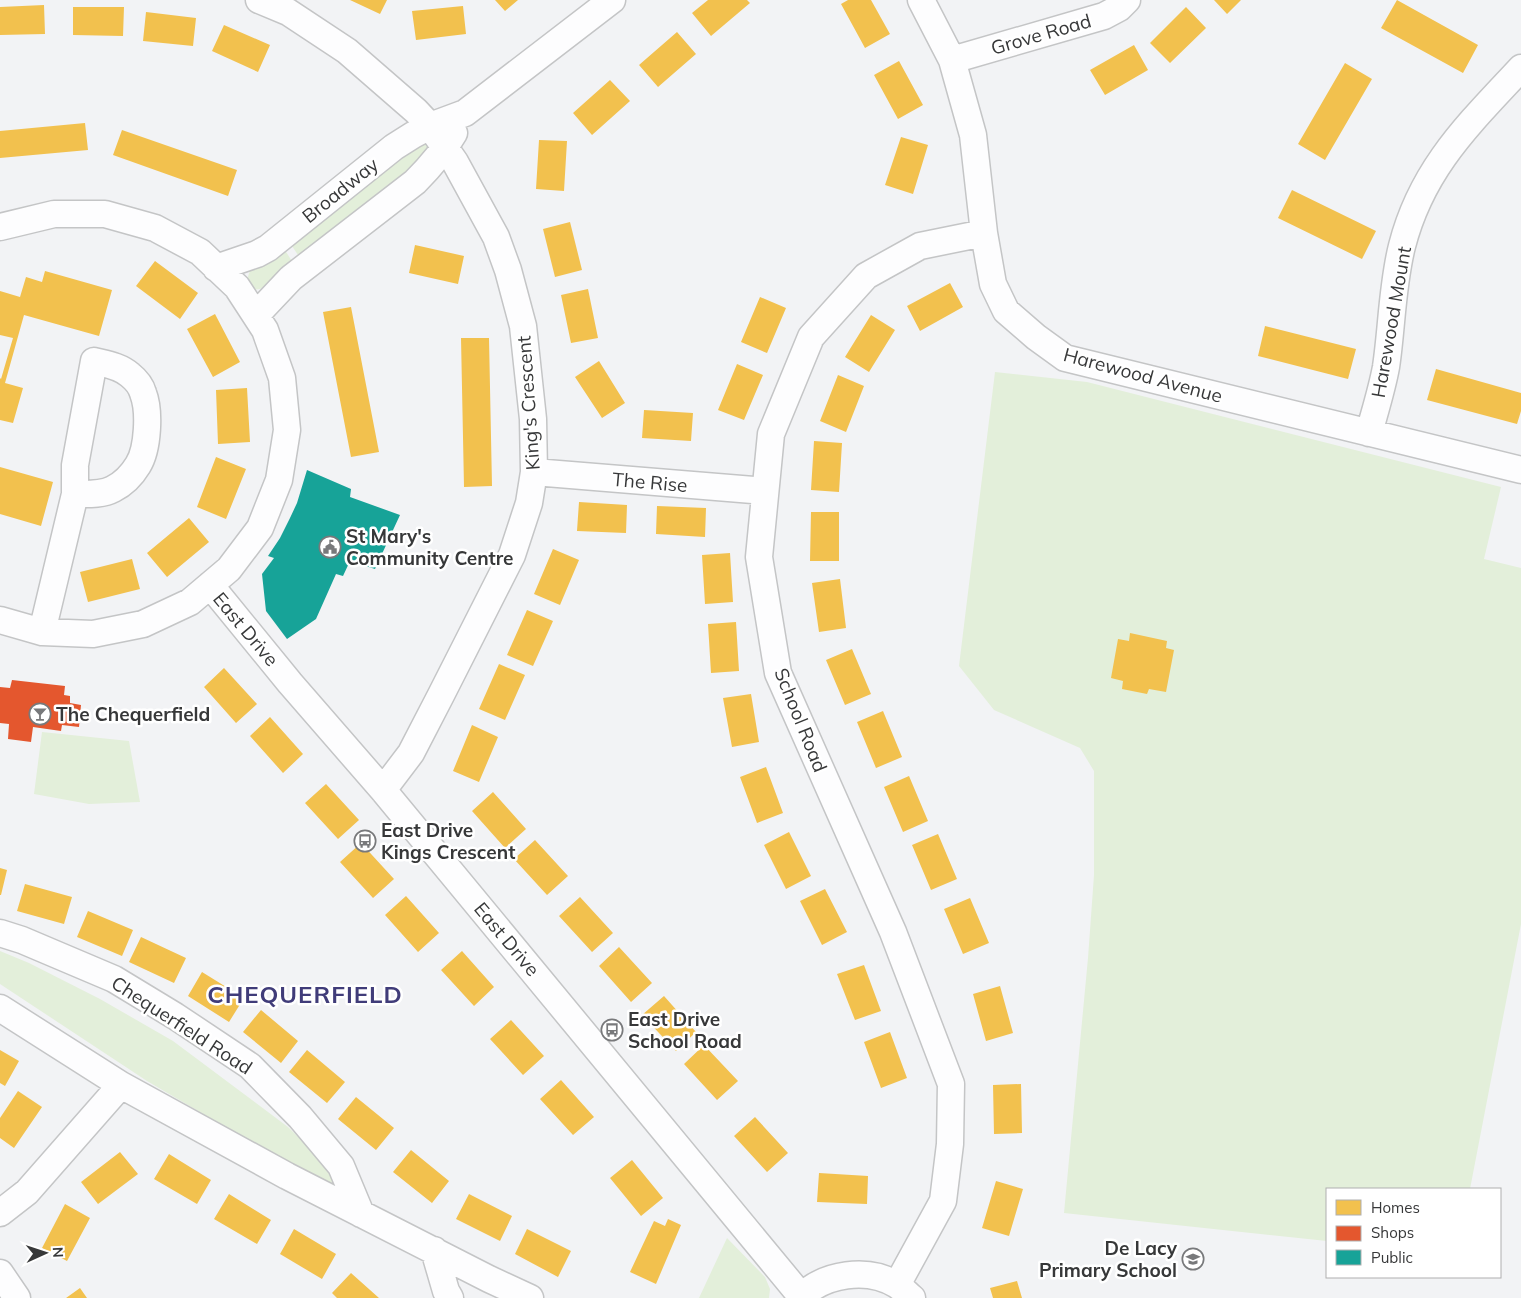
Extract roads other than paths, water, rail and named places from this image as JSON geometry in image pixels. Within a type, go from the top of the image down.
[{"type":"street","points":[[259,0],[288,12],[347,50],[430,126]]},
{"type":"street","name":"Broadway","points":[[216,268],[257,254],[268,248],[394,147],[430,126],[465,113],[612,0]]},
{"type":"street","name":"Harewood Avenue","points":[[921,0],[952,60],[973,135],[984,233],[993,284],[1006,312],[1036,337],[1065,358],[1521,470]]},
{"type":"street","name":"Grove Road","points":[[952,60],[1104,16],[1119,8],[1127,0]]},
{"type":"street","name":"Harewood Mount","points":[[1369,433],[1386,368],[1398,263],[1402,244],[1416,206],[1435,167],[1449,147],[1521,68]]},
{"type":"street","name":"Broadway","points":[[256,315],[291,278],[415,182],[445,148],[465,113]]},
{"type":"street","name":"King's Crescent","points":[[383,790],[411,753],[512,555],[529,503],[534,472],[533,419],[523,326],[508,270],[496,237],[481,207],[455,162],[430,126]]},
{"type":"street","points":[[0,227],[54,214],[105,214],[155,228],[200,252],[237,287],[265,330],[282,378],[287,430],[280,480],[260,528],[229,569],[190,602],[143,624],[93,634],[42,632],[0,620]]},
{"type":"street","name":"School Road","points":[[904,1291],[943,1201],[950,1144],[951,1084],[893,932],[778,673],[759,557],[771,434],[811,337],[866,276],[920,246],[984,233]]},
{"type":"street","points":[[42,632],[75,494],[75,465],[94,361],[110,365],[128,373],[136,381],[143,393],[146,404],[147,428],[144,448],[138,464],[125,482],[111,490],[75,494]]},
{"type":"street","name":"The Rise","points":[[534,472],[765,491]]},
{"type":"street","name":"East Drive","points":[[210,585],[290,683],[383,790],[801,1297]]},
{"type":"street","name":"Chequerfield Road","points":[[0,933],[22,940],[114,979],[175,1016],[250,1066],[300,1117],[341,1166],[361,1214]]},
{"type":"street","points":[[0,1008],[121,1085],[287,1176],[530,1298]]},
{"type":"street","points":[[0,1213],[27,1192],[121,1085]]},
{"type":"street","points":[[434,1250],[446,1291],[450,1298]]},
{"type":"street","points":[[0,1273],[16,1298]]},
{"type":"street","points":[[801,1297],[823,1281],[847,1274],[873,1276],[904,1291]]},
{"type":"place","name":"St Mary's Community Centre","points":[[330,547]]},
{"type":"place","name":"The Chequerfield","points":[[40,714]]},
{"type":"place","name":"East Drive Kings Crescent","points":[[365,841]]},
{"type":"place","name":"East Drive School Road","points":[[612,1030]]},
{"type":"place","name":"De Lacy Primary School","points":[[1193,1259]]},
{"type":"district","name":"CHEQUERFIELD","points":[[305,994]]}]
